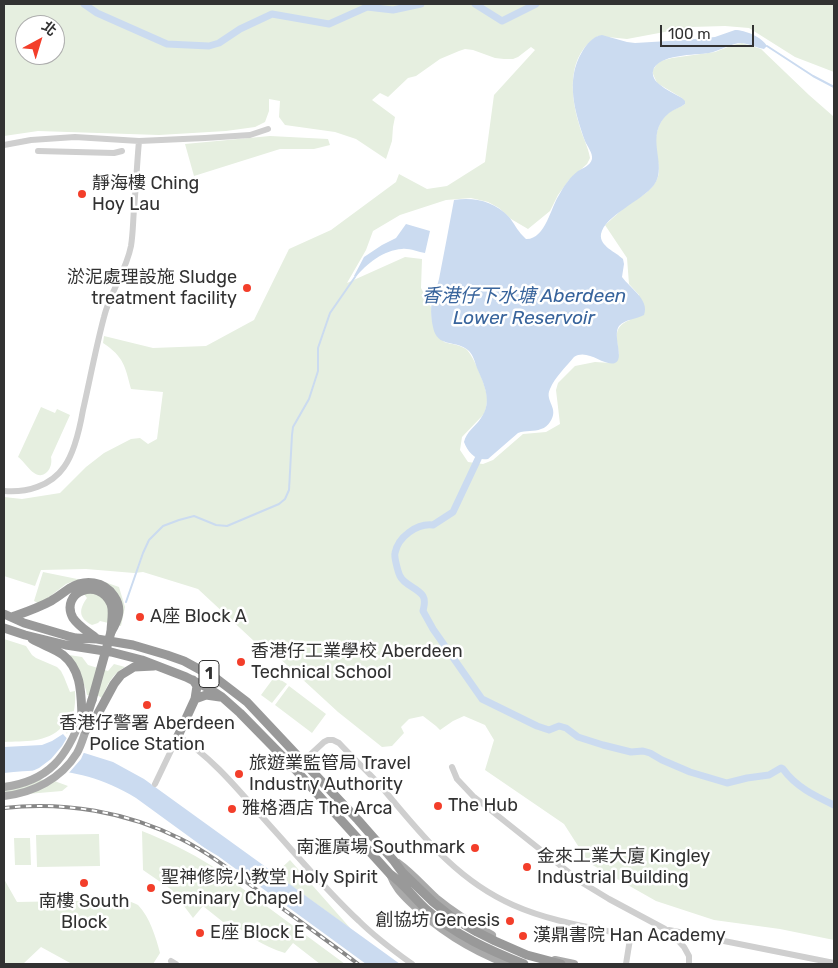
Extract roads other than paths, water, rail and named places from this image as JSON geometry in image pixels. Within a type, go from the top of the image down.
[{"type":"highway","points":[[8,615],[35,609],[78,588],[99,591],[106,598],[112,610],[112,632],[92,700],[85,714]]},
{"type":"highway","points":[[78,588],[71,606],[72,616],[78,624],[97,639]]},
{"type":"highway","name":"1","points":[[8,615],[68,636],[133,645],[167,655],[184,661],[217,679],[247,702],[309,767],[402,872],[433,902],[477,932],[528,955],[561,964]]},
{"type":"highway","name":"1","points":[[4,628],[66,645],[101,650],[142,660],[193,680],[222,697],[293,766],[390,874],[426,909],[452,929],[491,951],[524,964]]},
{"type":"highway","points":[[25,635],[63,656],[71,664],[80,682],[86,730]]},
{"type":"highway","points":[[86,730],[94,721],[118,679],[127,670],[134,667],[157,666]]},
{"type":"highway","points":[[178,736],[195,699],[197,686],[193,680]]},
{"type":"highway","points":[[195,699],[206,696],[222,697]]},
{"type":"main road","points":[[4,787],[27,781],[43,773],[54,764],[67,750],[85,714]]},
{"type":"main road","points":[[4,796],[33,790],[56,776],[68,765],[78,751],[86,730]]},
{"type":"main road","points":[[394,861],[406,869],[446,906],[480,928],[529,954],[572,964]]},
{"type":"main road","points":[[390,874],[395,886],[429,919],[468,946],[507,964]]},
{"type":"street","points":[[4,144],[75,137],[139,140],[250,135],[268,129]]},
{"type":"street","points":[[4,492],[30,489],[49,481],[66,465],[74,447],[104,316],[124,269],[131,245],[139,140]]},
{"type":"street","points":[[38,151],[114,153],[122,151]]},
{"type":"street","points":[[155,784],[178,736],[220,770],[353,916],[372,934],[412,964]]},
{"type":"street","points":[[309,767],[311,754],[324,742],[333,740],[339,743],[377,782],[434,848],[475,884],[512,905],[532,913],[627,935],[630,939],[626,964]]},
{"type":"street","points":[[452,767],[457,779],[473,796],[581,882],[602,896],[665,929],[687,935],[834,962]]},
{"type":"street","points":[[665,929],[684,947],[689,956],[689,964]]},
{"type":"water","name":"香港仔下水塘 Aberdeen Lower Reservoir","points":[[735,30],[753,35],[767,46],[764,49],[738,43],[709,53],[678,56],[662,61],[656,65],[653,71],[655,80],[682,98],[685,104],[669,113],[661,122],[657,131],[659,168],[658,177],[654,185],[649,191],[609,221],[601,234],[605,245],[623,259],[622,277],[642,299],[645,310],[644,315],[624,322],[619,326],[617,330],[618,361],[611,364],[585,355],[574,357],[550,389],[549,397],[553,409],[553,417],[550,422],[544,428],[518,433],[488,459],[476,457],[470,453],[464,442],[467,435],[485,412],[487,399],[485,387],[470,353],[464,347],[439,338],[435,334],[431,316],[432,301],[439,279],[454,200],[469,199],[483,201],[497,207],[509,217],[526,239],[533,238],[543,229],[556,200],[567,182],[578,171],[588,165],[592,159],[592,154],[585,141],[578,119],[573,96],[574,74],[577,63],[590,41],[602,35],[635,43],[685,40],[715,37]]},
{"type":"water","points":[[406,224],[430,231],[425,253],[405,249],[395,250],[382,255],[365,267],[356,277],[354,276],[364,257],[396,238]]},
{"type":"water","points":[[63,734],[78,751],[113,762],[144,779],[400,964],[364,964],[136,798],[120,789],[104,782],[72,773],[22,771],[4,773],[4,747],[42,745]]},
{"type":"waterway","points":[[84,4],[97,13],[167,44],[209,46],[219,43],[240,29],[272,14],[329,24],[367,7],[393,10],[421,4]]},
{"type":"waterway","points":[[475,4],[502,21],[536,4]]},
{"type":"waterway","points":[[767,46],[813,76],[834,87]]},
{"type":"waterway","points":[[126,602],[149,540],[163,526],[194,516],[216,525],[227,526],[279,504],[285,499],[289,490],[293,427],[309,399],[318,371],[318,348],[330,313],[355,277]]},
{"type":"waterway","points":[[478,459],[453,512],[433,525],[421,526],[409,532],[400,542],[395,555],[400,576],[423,596],[425,602],[423,611],[433,629],[482,699],[537,726],[549,730],[559,726],[566,728],[578,737],[603,745],[631,752],[643,751],[650,753],[690,772],[727,783],[769,775],[781,768],[800,786],[834,805]]},
{"type":"railway","points":[[4,808],[49,806],[95,811],[139,822],[181,839],[230,870],[358,964]]},
{"type":"place","name":"靜海樓 Ching Hoy Lau","points":[[82,194]]},
{"type":"place","name":"淤泥處理設施 Sludge treatment facility","points":[[247,288]]},
{"type":"place","name":"A座 Block A","points":[[140,617]]},
{"type":"place","name":"香港仔工業學校 Aberdeen Technical School","points":[[241,662]]},
{"type":"place","name":"香港仔警署 Aberdeen Police Station","points":[[147,705]]},
{"type":"place","name":"旅遊業監管局 Travel Industry Authority","points":[[239,774]]},
{"type":"place","name":"The Hub","points":[[438,806]]},
{"type":"place","name":"雅格酒店 The Arca","points":[[232,809]]},
{"type":"place","name":"南滙廣場 Southmark","points":[[475,848]]},
{"type":"place","name":"金來工業大廈 Kingley Industrial Building","points":[[527,867]]},
{"type":"place","name":"南樓 South Block","points":[[84,883]]},
{"type":"place","name":"聖神修院小教堂 Holy Spirit Seminary Chapel","points":[[151,888]]},
{"type":"place","name":"創協坊 Genesis","points":[[510,921]]},
{"type":"place","name":"E座 Block E","points":[[200,933]]},
{"type":"place","name":"漢鼎書院 Han Academy","points":[[523,936]]}]
